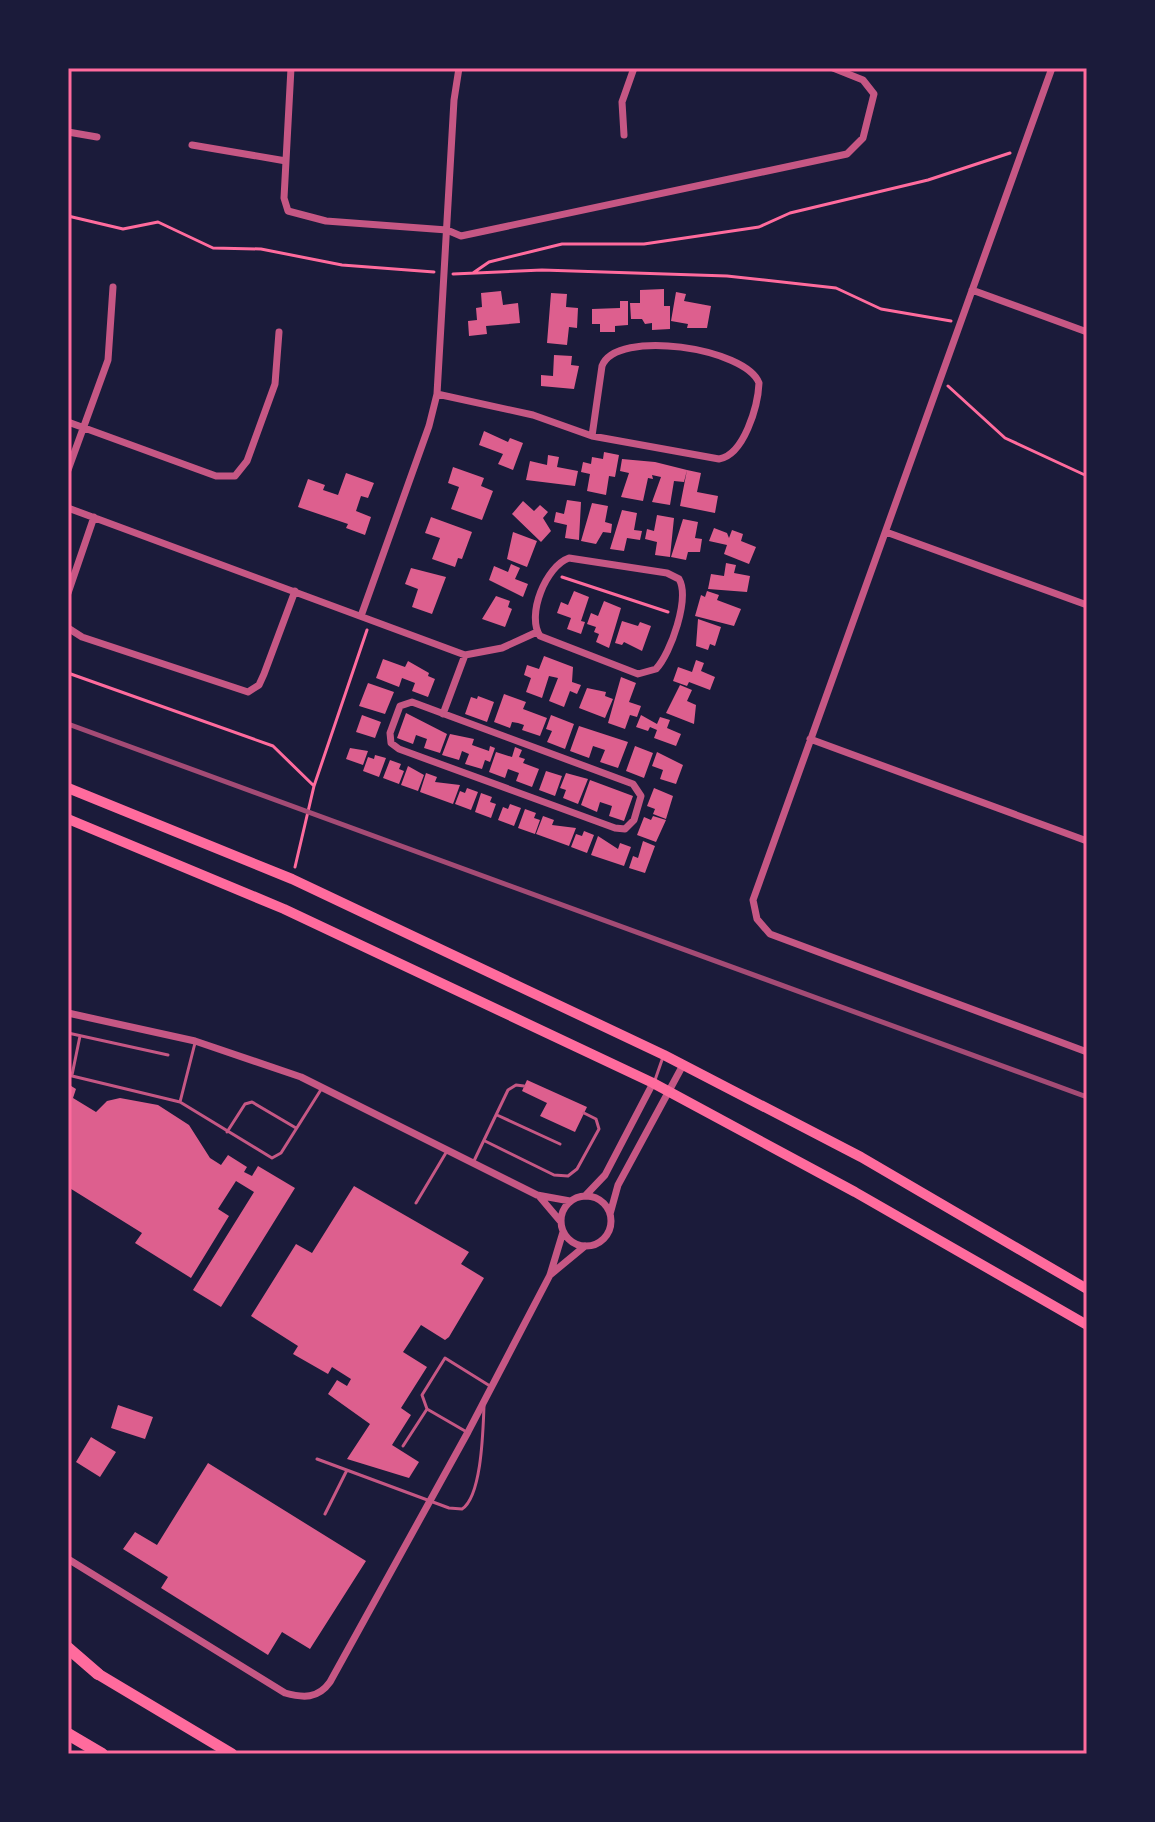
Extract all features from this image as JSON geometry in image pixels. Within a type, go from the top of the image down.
[{"type":"highway","points":[[68,1648],[98,1674]]},
{"type":"highway","points":[[68,1659],[232,1754]]},
{"type":"highway","points":[[68,1734],[102,1754]]},
{"type":"highway","points":[[68,1744],[89,1754]]},
{"type":"main road","points":[[68,788],[292,879],[664,1055],[861,1157],[1087,1289]]},
{"type":"main road","points":[[68,819],[284,909],[653,1083],[855,1192],[1087,1325]]},
{"type":"street","points":[[291,68],[284,198],[292,214],[338,222],[447,230],[461,236],[847,154],[863,138],[874,94],[863,80],[833,68]]},
{"type":"street","points":[[361,616],[425,438],[437,394],[459,68]]},
{"type":"street","points":[[624,135],[622,102],[634,68]]},
{"type":"street","points":[[1052,68],[753,900],[757,919],[770,934],[1087,1052]]},
{"type":"street","points":[[68,132],[97,137]]},
{"type":"street","points":[[192,145],[286,161]]},
{"type":"street","points":[[68,470],[108,360],[113,287]]},
{"type":"street","points":[[972,290],[1087,332]]},
{"type":"street","points":[[68,422],[216,476],[235,476],[247,461],[275,384],[279,332]]},
{"type":"street","points":[[437,394],[533,415],[592,436],[726,458],[738,448],[759,383],[748,367],[704,352],[641,346],[616,349],[606,355],[602,366],[592,436]]},
{"type":"street","points":[[68,508],[465,655],[502,648],[537,632]]},
{"type":"street","points":[[68,593],[94,517]]},
{"type":"street","points":[[886,532],[1087,605]]},
{"type":"street","points":[[577,557],[673,575],[684,591],[679,616],[661,664],[643,674],[544,639],[537,632],[537,610],[550,573],[560,561],[577,557]]},
{"type":"street","points":[[68,628],[82,637],[248,692],[255,690],[264,674],[295,591]]},
{"type":"street","points":[[443,714],[465,655]]},
{"type":"street","points":[[412,702],[443,714],[633,784],[641,796],[634,820],[625,829],[615,828],[399,749],[391,743],[390,733],[402,704],[412,702]]},
{"type":"street","points":[[810,739],[1087,841]]},
{"type":"street","points":[[68,1013],[195,1041],[322,1088],[537,1195],[570,1201],[585,1196],[605,1175],[653,1083]]},
{"type":"street","points":[[563,1232],[572,1242],[585,1246],[598,1244],[607,1235],[618,1185],[683,1065]]},
{"type":"street","points":[[68,1559],[285,1693],[308,1697],[325,1690],[433,1501],[550,1275],[563,1232],[561,1222],[537,1195]]},
{"type":"street","points":[[585,1196],[599,1200],[610,1214]]},
{"type":"street","points":[[561,1222],[570,1201]]},
{"type":"street","points":[[550,1275],[585,1246]]},
{"type":"lane","points":[[68,1033],[168,1055]]},
{"type":"lane","points":[[80,1036],[70,1075],[180,1102],[272,1158],[281,1153],[322,1088]]},
{"type":"lane","points":[[180,1102],[195,1041]]},
{"type":"lane","points":[[653,1083],[664,1055]]},
{"type":"lane","points":[[473,1163],[510,1088],[524,1086]]},
{"type":"lane","points":[[227,1132],[245,1104],[252,1102],[296,1129]]},
{"type":"lane","points":[[485,1141],[554,1175],[571,1175],[599,1129],[596,1119],[584,1113]]},
{"type":"lane","points":[[497,1115],[560,1144]]},
{"type":"lane","points":[[416,1203],[447,1151]]},
{"type":"lane","points":[[468,1432],[427,1409],[422,1395],[445,1358],[492,1387]]},
{"type":"lane","points":[[317,1459],[458,1510],[470,1503],[481,1449],[484,1402]]},
{"type":"lane","points":[[403,1446],[427,1409]]},
{"type":"lane","points":[[325,1514],[347,1470]]},
{"type":"path","points":[[473,273],[489,262],[562,244],[644,244],[759,227],[790,213],[928,180],[998,158],[1024,146]]},
{"type":"path","points":[[68,216],[123,229],[158,222],[213,248],[261,249],[342,265],[420,269],[445,275],[542,270],[766,280],[836,288],[881,309],[960,322]]},
{"type":"path","points":[[940,378],[1005,438],[1087,476]]},
{"type":"path","points":[[550,573],[679,616]]},
{"type":"path","points":[[292,879],[314,786],[371,619]]},
{"type":"path","points":[[68,673],[273,746],[314,786]]},
{"type":"building","points":[[664,289],[664,306],[670,306],[670,329],[652,330],[652,323],[631,319],[630,303],[640,303],[640,290]]},
{"type":"building","points":[[501,291],[503,305],[518,303],[520,323],[486,326],[487,334],[469,336],[468,321],[477,320],[476,308],[482,307],[481,293]]},
{"type":"building","points":[[676,292],[686,294],[684,301],[711,306],[707,328],[687,328],[688,324],[671,321]]},
{"type":"building","points":[[551,293],[567,294],[566,307],[578,308],[577,328],[569,327],[567,345],[547,343]]},
{"type":"building","points":[[620,301],[628,301],[628,325],[615,326],[615,332],[600,332],[600,324],[592,324],[592,309],[620,308]]},
{"type":"building","points":[[554,355],[572,356],[571,365],[579,366],[574,389],[541,386],[541,375],[553,376]]},
{"type":"building","points":[[484,431],[508,442],[510,438],[523,443],[513,470],[498,464],[503,454],[479,445]]},
{"type":"building","points":[[604,452],[619,455],[615,477],[609,476],[606,495],[587,491],[590,474],[581,472],[583,462],[591,464],[592,457],[603,459]]},
{"type":"building","points":[[548,455],[559,457],[557,467],[578,471],[575,486],[526,480],[530,461],[547,465]]},
{"type":"building","points":[[622,459],[655,462],[687,470],[684,482],[674,481],[670,505],[652,502],[661,477],[652,475],[653,479],[648,478],[643,501],[621,497],[629,473],[620,471]]},
{"type":"building","points":[[453,467],[484,478],[481,486],[493,491],[482,520],[451,509],[459,487],[448,483]]},
{"type":"building","points":[[687,470],[701,473],[697,492],[718,496],[715,513],[680,506]]},
{"type":"building","points":[[346,473],[374,483],[368,498],[361,496],[356,511],[371,517],[365,535],[346,528],[348,524],[298,507],[308,479],[325,485],[323,490],[338,495]]},
{"type":"building","points":[[567,500],[581,502],[579,540],[565,538],[567,525],[554,522],[556,512],[564,514]]},
{"type":"building","points":[[523,501],[534,511],[540,505],[548,512],[543,518],[551,531],[541,542],[512,514]]},
{"type":"building","points":[[592,503],[608,506],[605,522],[612,524],[611,533],[603,532],[596,544],[581,541]]},
{"type":"building","points":[[622,510],[637,513],[634,530],[642,531],[640,540],[627,538],[624,551],[610,549]]},
{"type":"building","points":[[657,515],[674,518],[670,557],[655,555],[657,542],[645,539],[647,529],[654,531]]},
{"type":"building","points":[[431,517],[472,532],[462,559],[458,558],[455,567],[432,559],[440,538],[425,533]]},
{"type":"building","points":[[683,519],[698,522],[695,538],[702,539],[700,552],[688,552],[686,560],[671,557]]},
{"type":"building","points":[[714,528],[727,533],[729,538],[732,530],[743,534],[741,541],[756,547],[749,564],[724,554],[727,545],[709,541]]},
{"type":"building","points":[[513,532],[537,541],[527,567],[507,559]]},
{"type":"building","points":[[726,563],[736,565],[734,573],[750,576],[747,592],[708,589],[711,574],[724,576]]},
{"type":"building","points":[[511,564],[520,568],[515,579],[528,584],[523,597],[489,580],[494,566],[508,572]]},
{"type":"building","points":[[411,568],[446,577],[432,614],[412,607],[418,589],[405,584]]},
{"type":"building","points":[[574,591],[589,597],[581,621],[585,622],[581,634],[567,629],[571,618],[557,613],[561,602],[568,605]]},
{"type":"building","points":[[707,591],[719,595],[717,600],[741,609],[734,626],[695,616],[701,595],[705,597]]},
{"type":"building","points":[[496,596],[510,601],[508,607],[512,609],[505,627],[482,619]]},
{"type":"building","points":[[604,601],[621,608],[609,648],[596,642],[599,634],[594,632],[596,627],[587,624],[591,613],[598,616]]},
{"type":"building","points":[[698,619],[721,627],[715,646],[710,644],[708,650],[696,646]]},
{"type":"building","points":[[622,621],[651,626],[642,651],[624,642],[622,645],[615,643]]},
{"type":"building","points":[[544,656],[573,667],[572,682],[581,685],[577,694],[570,691],[564,707],[549,701],[558,678],[549,676],[542,698],[526,692],[531,678],[524,675],[527,665],[539,669]]},
{"type":"building","points":[[383,659],[405,667],[408,661],[429,673],[428,676],[435,679],[428,697],[412,691],[415,683],[402,678],[399,687],[376,678]]},
{"type":"building","points":[[696,660],[704,663],[701,671],[715,677],[710,690],[689,682],[687,686],[673,681],[678,667],[692,672]]},
{"type":"building","points":[[621,677],[636,683],[629,702],[641,706],[637,717],[630,715],[625,729],[608,723]]},
{"type":"building","points":[[368,683],[394,692],[385,714],[359,706]]},
{"type":"building","points":[[680,685],[692,690],[687,701],[696,705],[694,724],[666,713]]},
{"type":"building","points":[[587,688],[606,692],[605,696],[613,699],[605,718],[579,708]]},
{"type":"building","points":[[504,694],[526,702],[523,709],[547,718],[540,736],[522,730],[524,725],[518,723],[512,722],[510,728],[494,722]]},
{"type":"building","points":[[478,696],[494,702],[487,722],[465,714],[471,697],[477,699]]},
{"type":"building","points":[[406,713],[447,734],[440,753],[424,748],[427,739],[416,735],[413,744],[397,738]]},
{"type":"building","points":[[362,715],[381,722],[375,738],[356,732]]},
{"type":"building","points":[[551,715],[574,724],[565,749],[547,742],[552,731],[546,729]]},
{"type":"building","points":[[641,715],[657,724],[660,717],[670,720],[667,728],[681,734],[676,746],[654,738],[657,730],[636,727]]},
{"type":"building","points":[[579,726],[628,742],[618,768],[600,762],[605,750],[593,746],[589,758],[570,751]]},
{"type":"building","points":[[450,734],[474,739],[472,745],[489,751],[490,746],[495,748],[490,762],[485,760],[482,769],[465,764],[469,754],[462,751],[459,760],[442,755]]},
{"type":"building","points":[[635,746],[653,753],[644,778],[626,771]]},
{"type":"building","points":[[515,747],[522,750],[519,757],[525,759],[523,763],[539,769],[532,787],[516,781],[519,773],[508,769],[505,778],[489,772],[496,752],[512,757]]},
{"type":"building","points":[[350,748],[368,751],[363,765],[346,759]]},
{"type":"building","points":[[657,752],[683,765],[676,784],[660,779],[663,770],[652,766]]},
{"type":"building","points":[[375,755],[386,758],[379,777],[363,771],[368,757],[374,759]]},
{"type":"building","points":[[390,760],[401,764],[399,769],[404,771],[399,784],[383,778]]},
{"type":"building","points":[[408,766],[424,775],[418,791],[401,785]]},
{"type":"building","points":[[546,771],[562,776],[555,796],[539,790]]},
{"type":"building","points":[[426,773],[437,777],[435,782],[460,785],[453,804],[420,792]]},
{"type":"building","points":[[566,773],[588,779],[578,804],[563,798],[566,790],[560,788]]},
{"type":"building","points":[[590,780],[633,796],[624,821],[609,816],[612,806],[600,802],[597,812],[581,805]]},
{"type":"building","points":[[467,788],[478,792],[471,810],[455,804],[460,791],[465,793]]},
{"type":"building","points":[[654,788],[673,796],[666,819],[653,814],[655,809],[647,806]]},
{"type":"building","points":[[481,793],[492,797],[490,802],[496,804],[491,818],[475,812]]},
{"type":"building","points":[[510,804],[521,808],[514,826],[498,820],[503,807],[508,809]]},
{"type":"building","points":[[525,809],[536,813],[534,818],[540,820],[535,834],[518,828]]},
{"type":"building","points":[[543,816],[554,820],[552,825],[576,828],[569,846],[536,834]]},
{"type":"building","points":[[653,816],[666,820],[656,842],[637,835],[644,817],[651,820]]},
{"type":"building","points":[[584,831],[594,835],[587,853],[571,847],[576,834],[582,836]]},
{"type":"building","points":[[598,836],[618,849],[620,843],[631,847],[624,866],[591,855]]},
{"type":"building","points":[[643,841],[655,846],[645,873],[629,868],[633,856],[638,858]]},
{"type":"building","points":[[527,1080],[587,1107],[575,1132],[540,1116],[547,1103],[522,1091]]},
{"type":"building","points":[[68,1084],[76,1089],[73,1098],[96,1112],[107,1101],[120,1098],[158,1105],[189,1125],[210,1158],[221,1165],[228,1155],[247,1167],[244,1172],[252,1176],[258,1166],[295,1188],[221,1307],[193,1290],[254,1192],[236,1181],[218,1209],[229,1216],[191,1278],[135,1243],[142,1233],[68,1187]]},
{"type":"building","points":[[354,1186],[469,1252],[461,1264],[484,1278],[449,1337],[445,1340],[421,1325],[403,1352],[427,1367],[401,1408],[411,1415],[392,1445],[419,1462],[409,1478],[347,1459],[370,1424],[328,1394],[337,1380],[347,1386],[351,1379],[332,1367],[328,1374],[293,1354],[298,1346],[251,1316],[296,1244],[312,1253]]},
{"type":"building","points":[[118,1405],[153,1417],[145,1439],[111,1428]]},
{"type":"building","points":[[91,1437],[116,1452],[100,1477],[76,1462]]},
{"type":"building","points":[[208,1463],[366,1561],[310,1649],[282,1632],[268,1655],[161,1588],[168,1577],[123,1549],[135,1532],[157,1545]]},
{"type":"railway","points":[[68,724],[1087,1097]]}]
